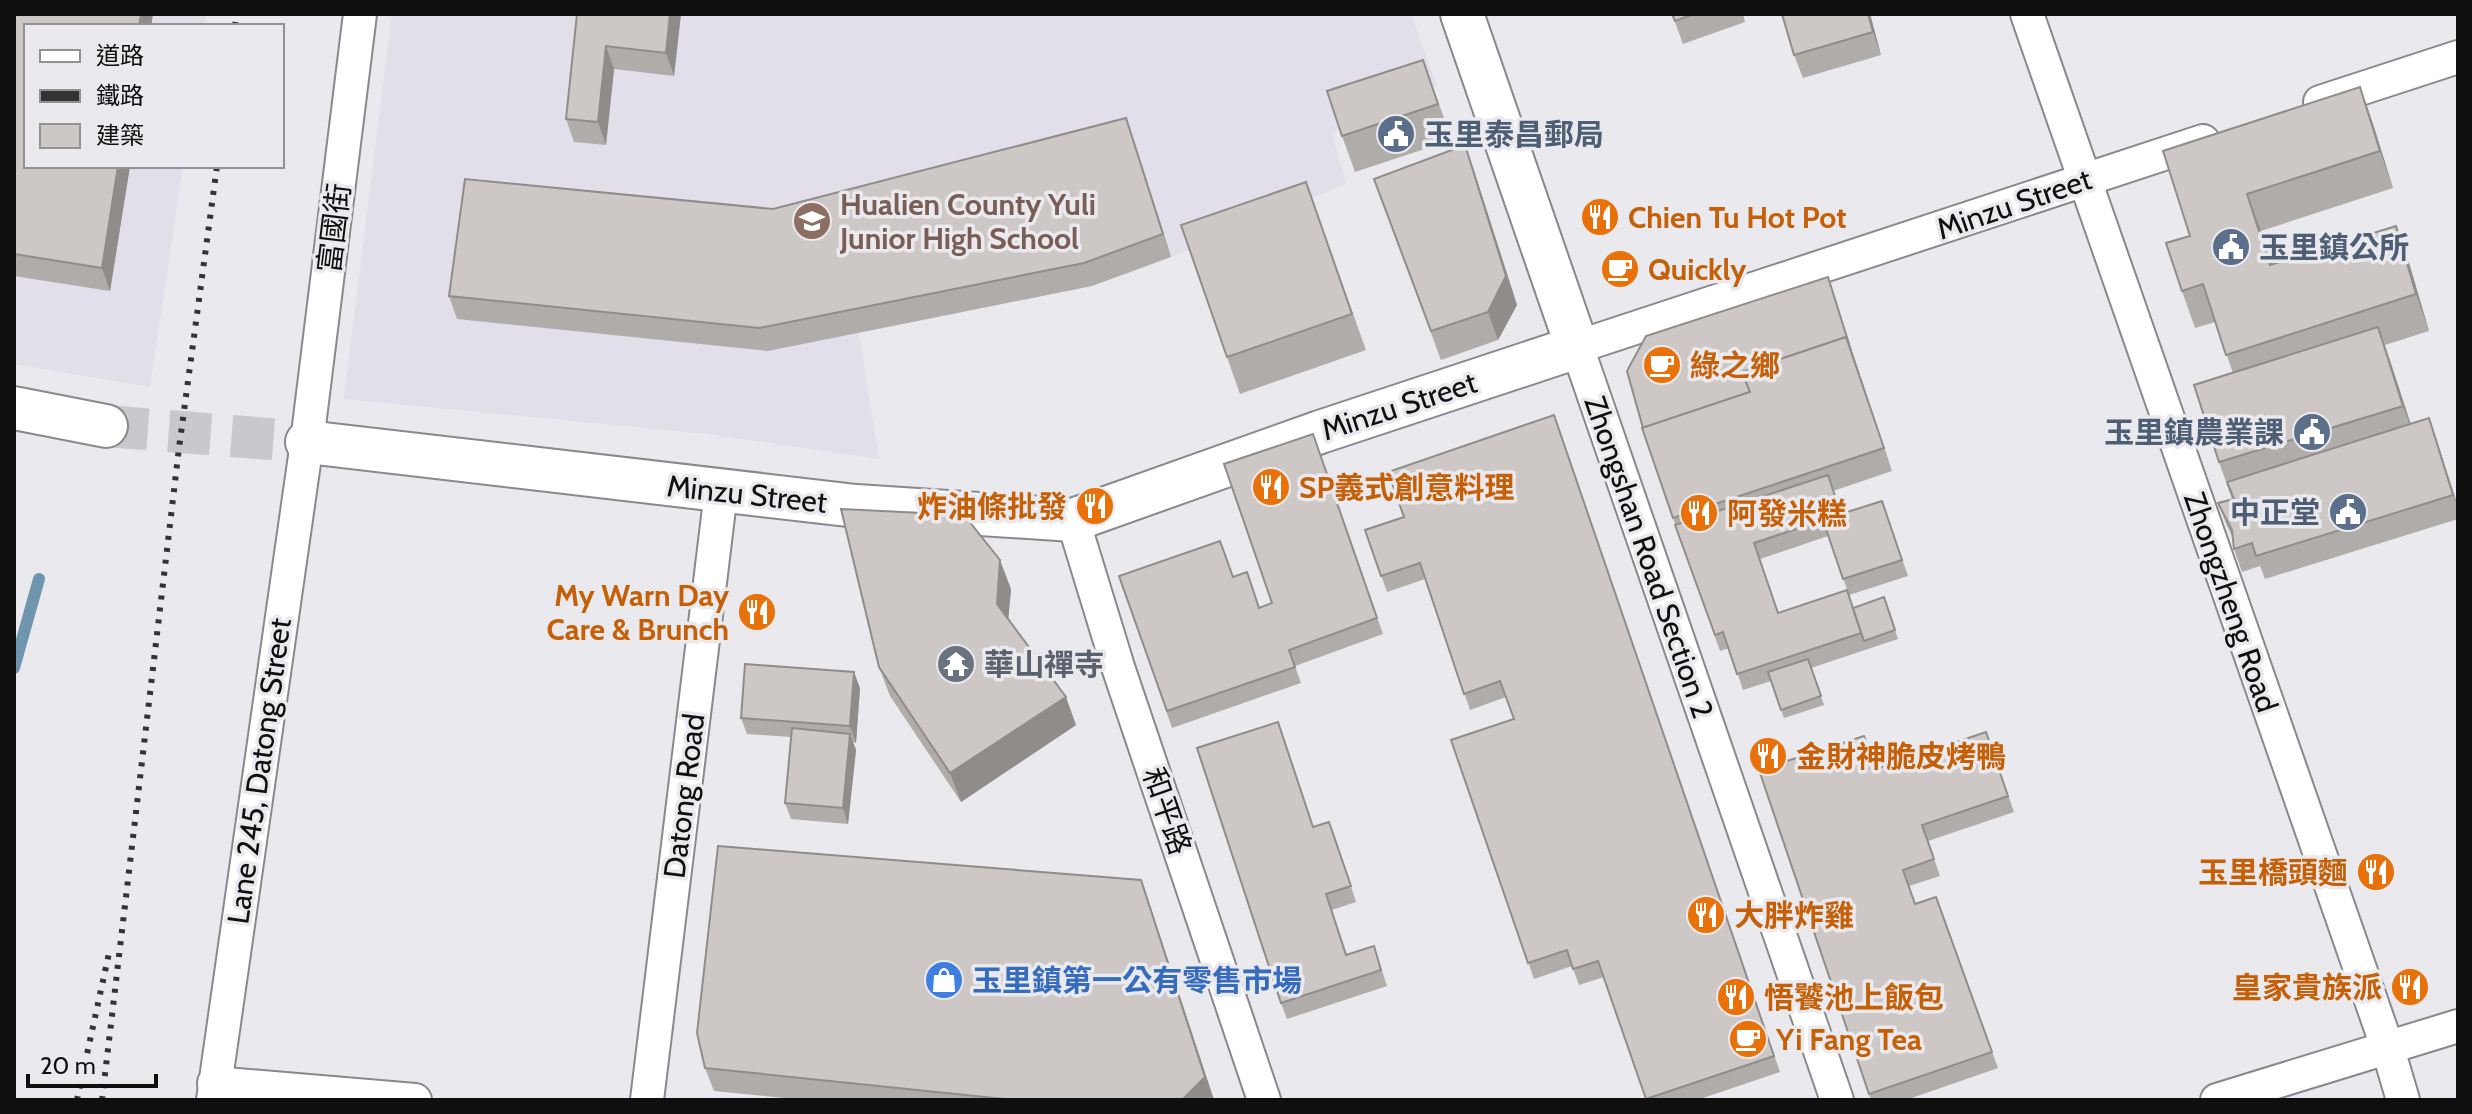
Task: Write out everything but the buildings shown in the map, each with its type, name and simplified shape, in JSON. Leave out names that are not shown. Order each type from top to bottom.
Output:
[{"type":"street","name":"富國街","points":[[307,442],[360,14]]},
{"type":"street","name":"Zhongshan Road Section 2","points":[[1462,14],[1837,1100]]},
{"type":"street","name":"Zhongzheng Road","points":[[2027,14],[2388,1049],[2403,1100]]},
{"type":"street","points":[[2293,111],[2458,57]]},
{"type":"street","name":"Minzu Street","points":[[307,442],[856,506],[1073,520],[1320,432],[2233,131]]},
{"type":"street","points":[[14,408],[106,426]]},
{"type":"street","name":"Lane 245, Datong Street","points":[[213,1092],[307,442]]},
{"type":"street","name":"Datong Road","points":[[647,1100],[721,492]]},
{"type":"street","name":"和平路","points":[[1073,520],[1118,667],[1264,1100]]},
{"type":"street","points":[[2217,1100],[2458,1026]]},
{"type":"street","points":[[213,1092],[415,1100]]},
{"type":"shaded area","points":[[14,14],[206,14],[204,24],[24,24],[24,168],[183,168],[150,387],[14,364]]},
{"type":"shaded area","name":"Hualien County Yuli Junior High School","points":[[392,14],[1411,14],[1437,86],[1332,133],[1346,184],[1171,257],[1092,286],[859,333],[879,459],[707,434],[344,399]]},
{"type":"waterway","points":[[14,668],[39,579]]},
{"type":"tunnel","points":[[106,426],[307,442]]},
{"type":"railway","points":[[235,24],[237,14]]},
{"type":"railway","points":[[102,1100],[179,448],[217,168]]},
{"type":"railway","points":[[77,1100],[109,953]]},
{"type":"place","name":"玉里泰昌郵局","points":[[1396,134]]},
{"type":"place","name":"Chien Tu Hot Pot","points":[[1600,217]]},
{"type":"place","name":"Hualien County Yuli Junior High School","points":[[812,221]]},
{"type":"place","name":"玉里鎮公所","points":[[2231,247]]},
{"type":"place","name":"Quickly","points":[[1620,269]]},
{"type":"place","name":"綠之鄉","points":[[1662,365]]},
{"type":"place","name":"玉里鎮農業課","points":[[2312,432]]},
{"type":"place","name":"SP義式創意料理","points":[[1271,487]]},
{"type":"place","name":"炸油條批發","points":[[1095,506]]},
{"type":"place","name":"中正堂","points":[[2348,512]]},
{"type":"place","name":"阿發米糕","points":[[1699,513]]},
{"type":"place","name":"My Warn Day Care & Brunch","points":[[757,612]]},
{"type":"place","name":"華山禪寺","points":[[956,664]]},
{"type":"place","name":"金財神脆皮烤鴨","points":[[1768,756]]},
{"type":"place","name":"玉里橋頭麵","points":[[2376,872]]},
{"type":"place","name":"大胖炸雞","points":[[1706,915]]},
{"type":"place","name":"玉里鎮第一公有零售市場","points":[[944,980]]},
{"type":"place","name":"皇家貴族派","points":[[2410,987]]},
{"type":"place","name":"悟饕池上飯包","points":[[1736,997]]},
{"type":"place","name":"Yi Fang Tea","points":[[1748,1039]]}]
